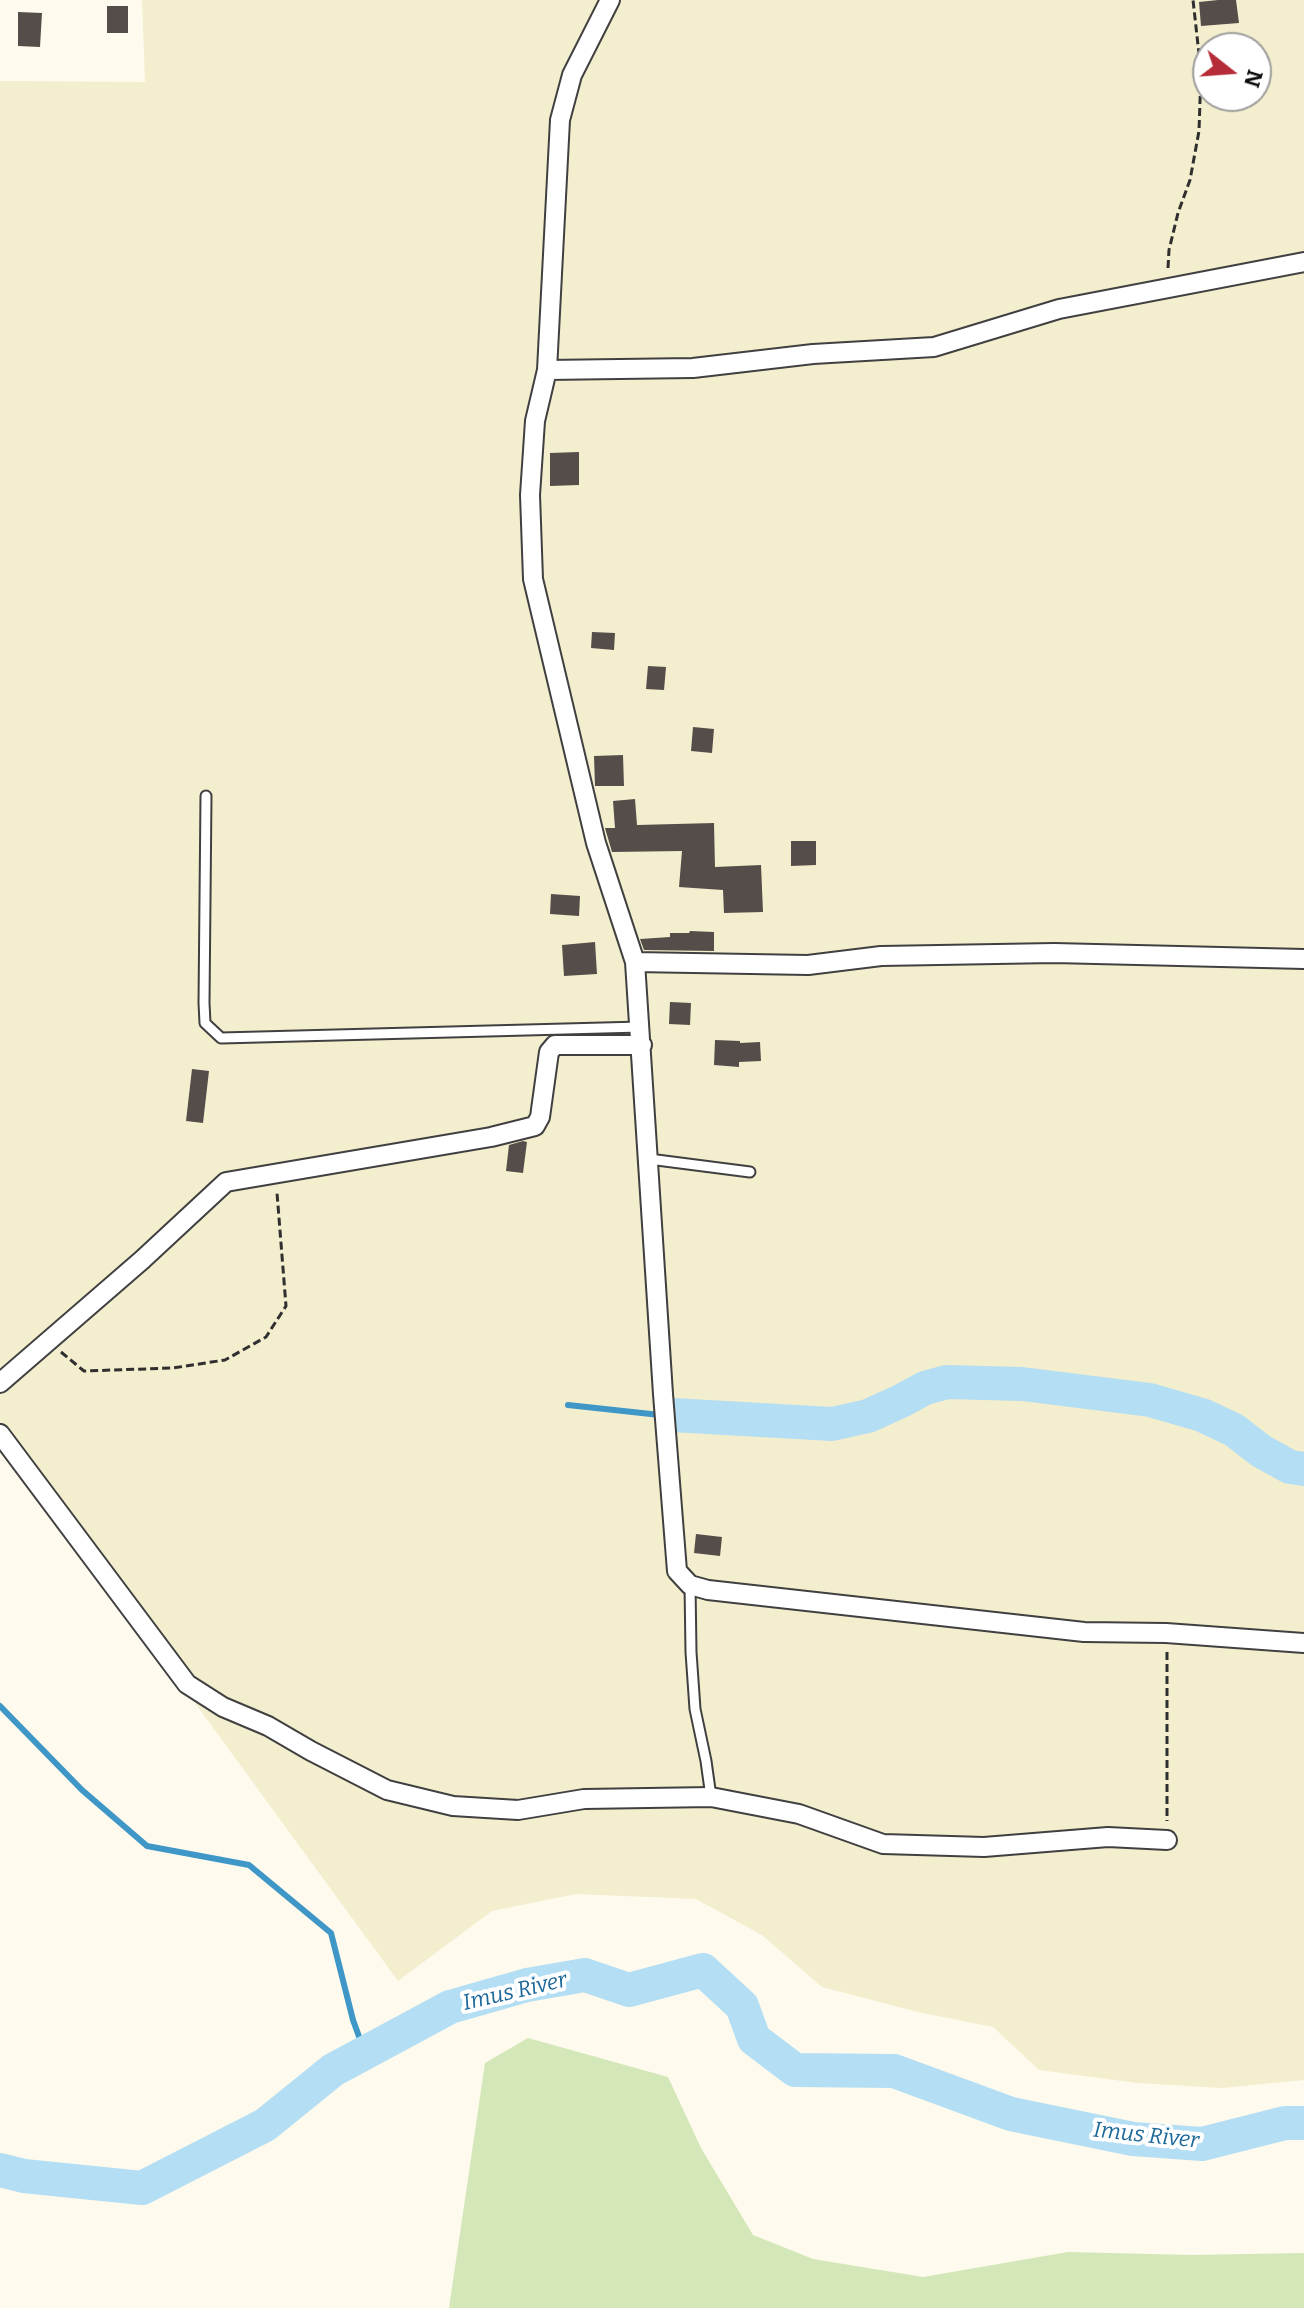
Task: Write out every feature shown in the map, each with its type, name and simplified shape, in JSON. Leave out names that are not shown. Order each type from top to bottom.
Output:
[{"type":"street","points":[[610,0],[572,75],[560,120],[547,370],[535,421],[530,495],[533,579],[596,843],[635,962],[677,1571],[690,1585],[708,1590],[1084,1632],[1166,1633],[1304,1643]]},
{"type":"street","points":[[547,370],[693,368],[813,354],[934,347],[1059,309],[1304,262]]},
{"type":"street","points":[[635,962],[808,965],[881,956],[1054,953],[1304,959]]},
{"type":"street","points":[[0,1383],[142,1260],[226,1182],[491,1137],[535,1126],[540,1117],[549,1052],[555,1045],[641,1036]]},
{"type":"street","points":[[0,1434],[187,1684],[223,1707],[268,1726],[387,1790],[453,1806],[518,1810],[584,1799],[711,1797],[799,1814],[883,1844],[984,1847],[1108,1837],[1167,1840]]},
{"type":"lane","points":[[206,796],[205,1023],[221,1038],[641,1036]]},
{"type":"lane","points":[[649,1159],[750,1172]]},
{"type":"lane","points":[[690,1585],[695,1709],[711,1797]]},
{"type":"path","points":[[1170,286],[1167,280],[1169,250],[1190,180],[1199,131],[1201,72],[1193,0]]},
{"type":"path","points":[[48,1342],[84,1371],[173,1368],[225,1360],[266,1337],[286,1306],[276,1173]]},
{"type":"path","points":[[1166,1633],[1167,1840]]},
{"type":"shaded area","points":[[142,0],[1304,0],[1304,2080],[1222,2088],[1137,2083],[1039,2070],[993,2027],[918,2012],[822,1987],[762,1935],[696,1899],[576,1894],[492,1911],[398,1981],[0,1436],[0,81],[145,82]]},
{"type":"green space","points":[[528,2038],[668,2077],[701,2148],[753,2235],[813,2259],[923,2277],[1068,2252],[1192,2255],[1304,2253],[1304,2308],[449,2308],[485,2063]]},
{"type":"building","points":[[1236,0],[1239,23],[1201,26],[1199,2]]},
{"type":"building","points":[[107,6],[128,6],[128,33],[107,33]]},
{"type":"building","points":[[18,12],[42,13],[40,47],[18,46]]},
{"type":"building","points":[[579,452],[579,485],[550,486],[550,453]]},
{"type":"building","points":[[592,632],[615,633],[614,650],[591,648]]},
{"type":"building","points":[[648,666],[666,667],[664,690],[646,689]]},
{"type":"building","points":[[693,727],[714,729],[712,753],[691,751]]},
{"type":"building","points":[[623,755],[624,786],[595,786],[594,756]]},
{"type":"building","points":[[635,799],[637,825],[714,823],[715,867],[761,865],[763,912],[724,913],[723,890],[679,887],[682,851],[612,852],[605,828],[615,828],[613,801]]},
{"type":"building","points":[[791,841],[816,841],[816,865],[791,866]]},
{"type":"building","points":[[551,894],[580,896],[579,916],[550,914]]},
{"type":"building","points":[[714,932],[714,951],[644,950],[640,939],[670,937],[670,933]]},
{"type":"building","points":[[595,942],[597,974],[564,976],[562,945]]},
{"type":"building","points":[[670,1002],[691,1003],[690,1025],[669,1024]]},
{"type":"building","points":[[715,1040],[760,1042],[761,1061],[739,1062],[739,1067],[714,1065]]},
{"type":"building","points":[[192,1069],[209,1071],[203,1123],[186,1121]]},
{"type":"building","points":[[527,1142],[523,1173],[506,1171],[509,1145]]},
{"type":"building","points":[[696,1534],[722,1537],[720,1556],[694,1553]]},
{"type":"waterway","points":[[672,1415],[832,1424],[868,1416],[925,1388],[947,1382],[1022,1384],[1150,1400],[1202,1415],[1234,1430],[1261,1451],[1290,1467],[1304,1469]]},
{"type":"waterway","points":[[568,1405],[660,1415]]},
{"type":"waterway","points":[[0,1706],[82,1790],[147,1846],[249,1865],[331,1933],[353,2020],[365,2053]]},
{"type":"waterway","name":"Imus River","points":[[0,2170],[24,2176],[142,2188],[265,2125],[333,2070],[450,2007],[527,1985],[585,1975],[629,1990],[703,1970],[742,2006],[754,2039],[795,2070],[894,2071],[1011,2114],[1133,2139],[1202,2144],[1285,2123],[1304,2123]]}]
